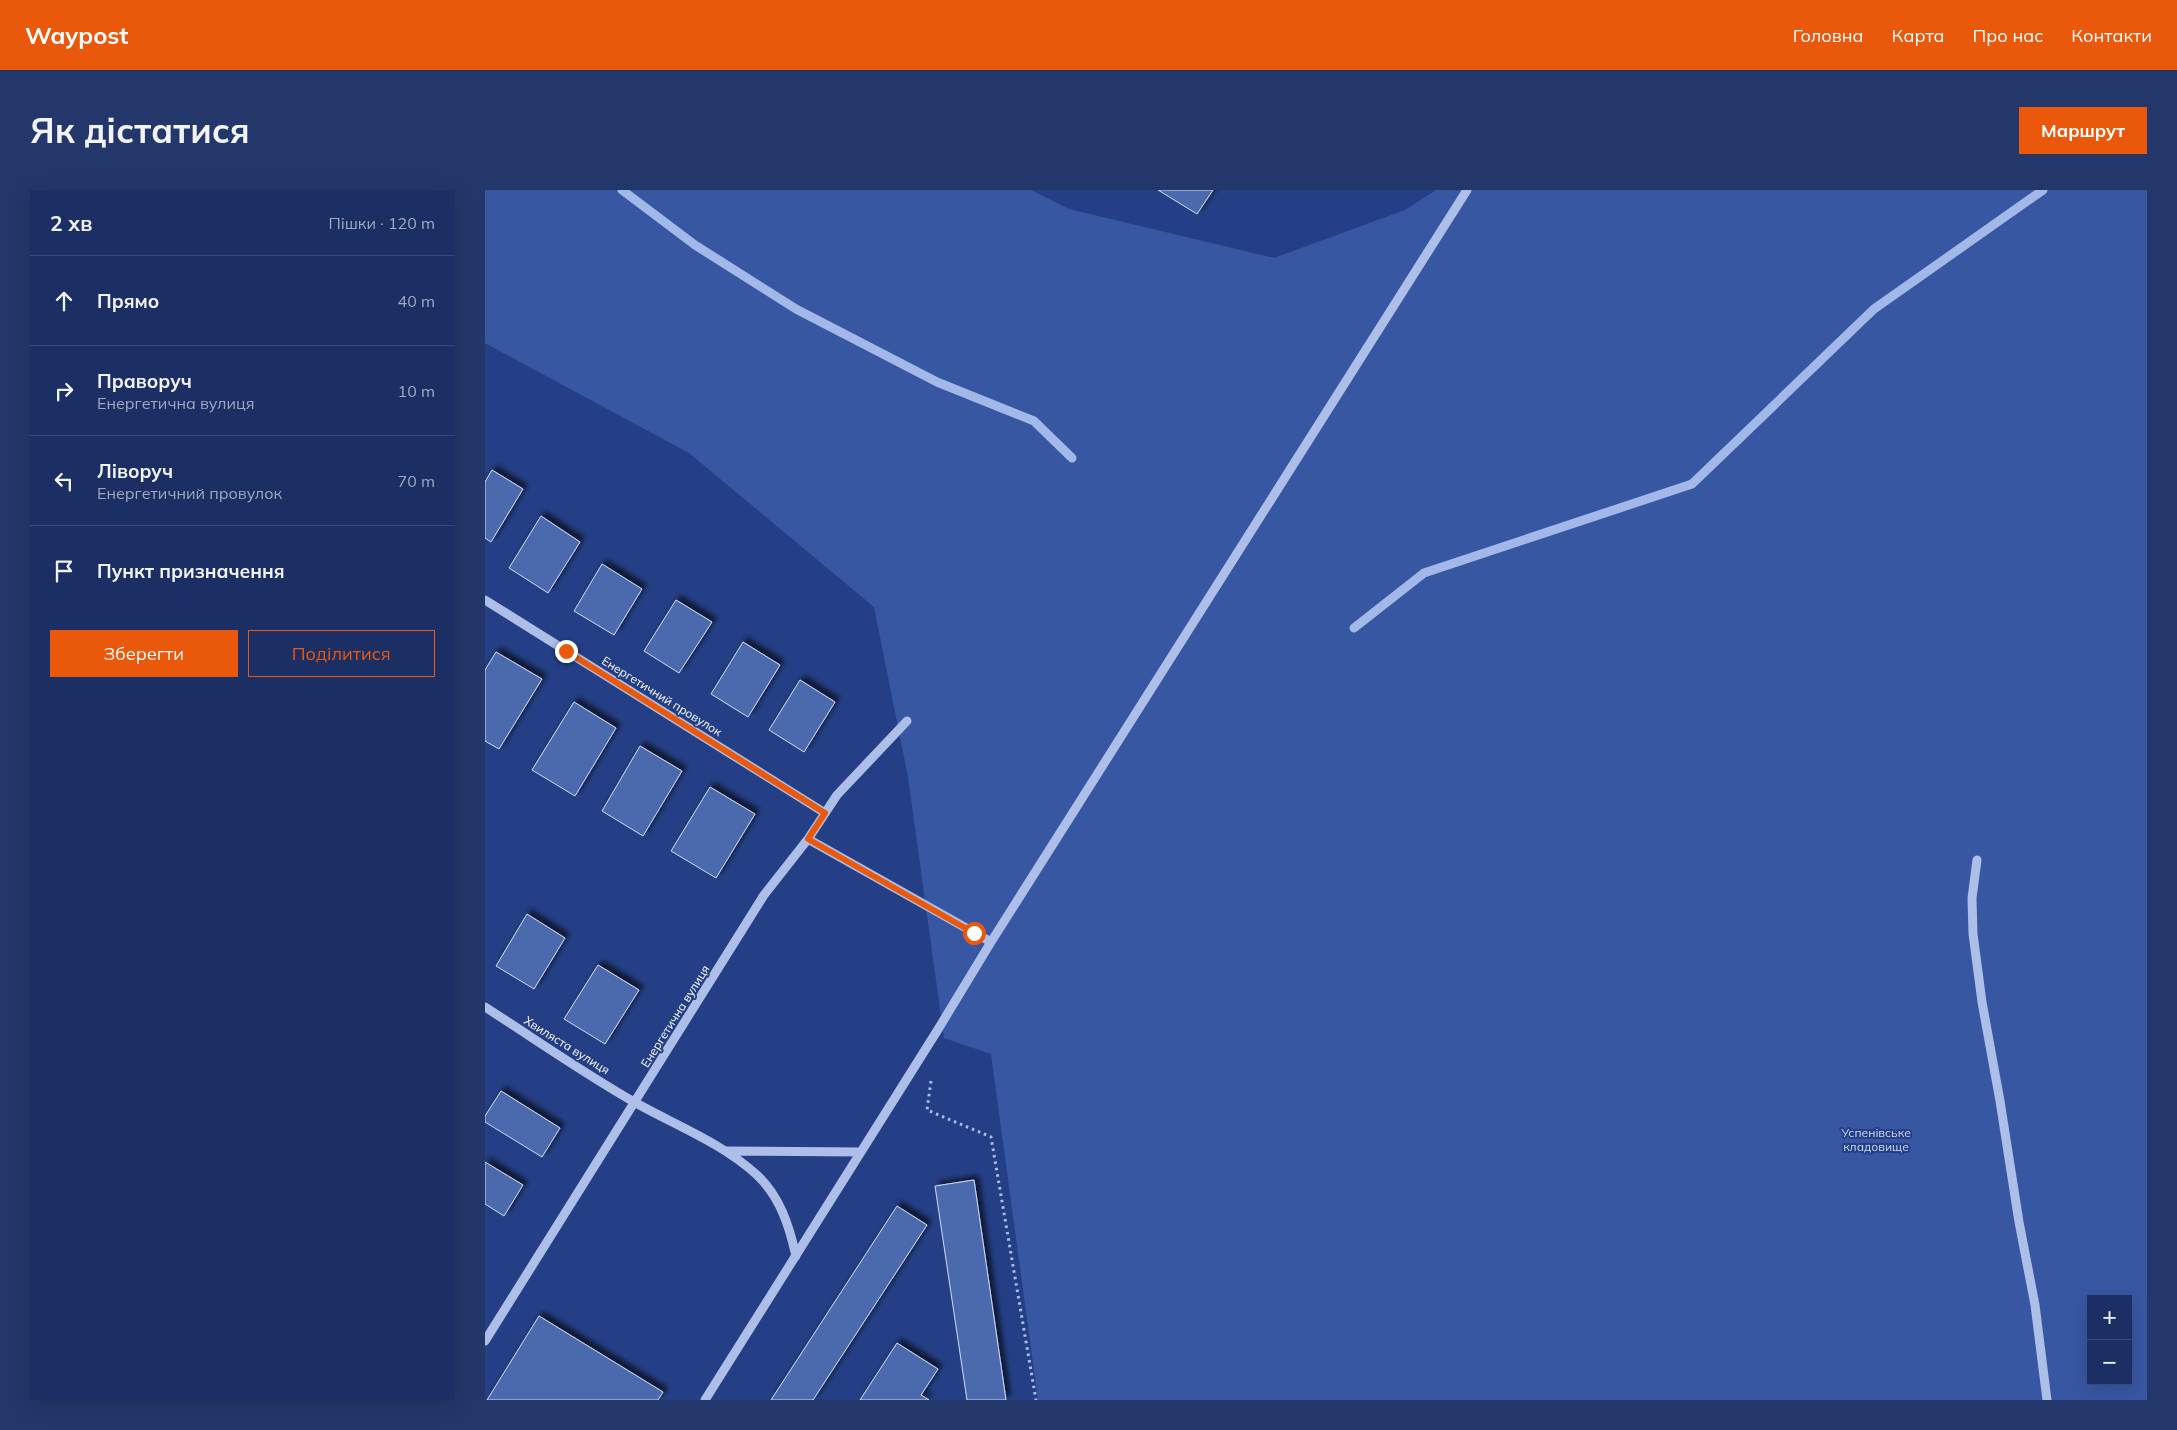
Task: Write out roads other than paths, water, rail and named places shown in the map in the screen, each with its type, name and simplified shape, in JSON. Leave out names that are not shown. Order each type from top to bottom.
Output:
[{"type":"street","points":[[705,1400],[991,942],[1467,190]]},
{"type":"street","name":"Енергетичний провулок","points":[[485,600],[825,813]]},
{"type":"street","name":"Енергетична вулиця","points":[[485,1342],[636,1103],[764,895],[808,839],[837,795],[907,721]]},
{"type":"street","points":[[808,839],[991,942]]},
{"type":"street","points":[[1977,860],[1973,898],[1973,934],[2019,1222],[2035,1305],[2047,1400]]},
{"type":"street","name":"Хвиляста вулиця","points":[[485,1007],[636,1103],[727,1151],[758,1176],[777,1199],[789,1224],[796,1256]]},
{"type":"street","points":[[727,1151],[861,1152]]},
{"type":"waterway","points":[[622,190],[695,245],[796,309],[937,382],[1034,421],[1072,458]]},
{"type":"waterway","points":[[1354,628],[1424,573],[1692,484],[1874,309],[2043,190]]},
{"type":"park label","name":"Успенівське кладовище","points":[[1876,1139]]}]
